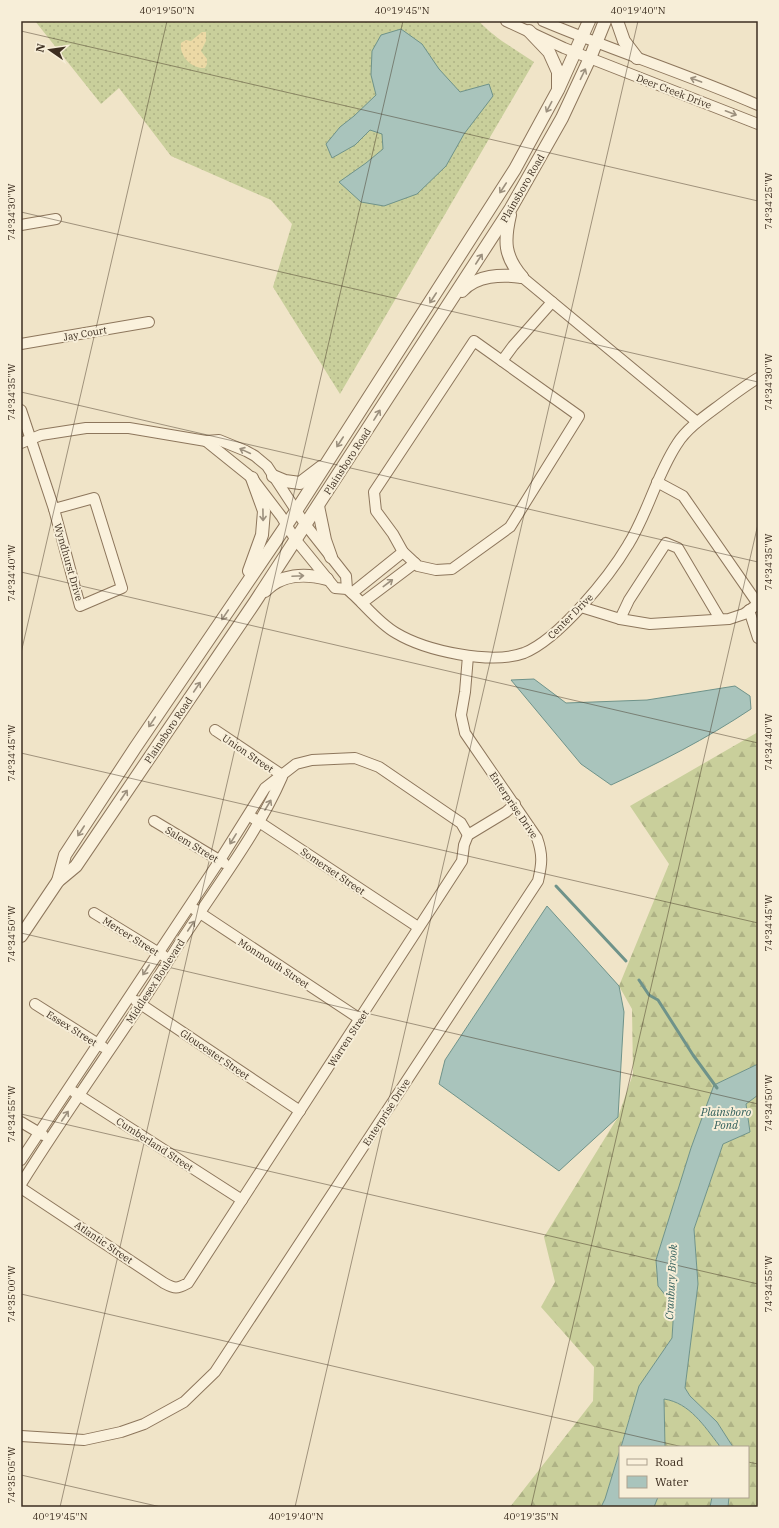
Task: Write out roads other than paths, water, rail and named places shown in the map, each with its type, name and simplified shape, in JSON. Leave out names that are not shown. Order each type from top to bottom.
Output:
[{"type":"street","name":"Deer Creek Drive","points":[[506,21],[590,58],[758,124]]},
{"type":"street","name":"Deer Creek Drive","points":[[543,21],[596,43],[726,91],[758,105]]},
{"type":"street","name":"Plainsboro Road","points":[[58,881],[65,855],[234,600],[296,511],[515,169],[558,90],[589,21]]},
{"type":"street","name":"Plainsboro Road","points":[[21,936],[58,881],[76,866],[255,602],[448,307],[511,208],[562,118],[590,58],[605,21]]},
{"type":"street","points":[[617,21],[624,42],[636,58]]},
{"type":"street","points":[[529,31],[549,52],[558,72],[558,90]]},
{"type":"street","points":[[511,208],[505,239],[507,250],[515,269],[522,277],[697,422]]},
{"type":"street","points":[[21,225],[56,219]]},
{"type":"street","points":[[448,307],[466,287],[473,283],[497,276],[522,277]]},
{"type":"street","points":[[502,361],[513,346],[552,302]]},
{"type":"street","name":"Jay Court","points":[[21,344],[149,322]]},
{"type":"street","points":[[474,341],[502,361],[579,416],[510,527],[452,569],[436,570],[418,566],[403,552],[393,534],[376,511],[374,492],[474,341]]},
{"type":"street","name":"Center Drive","points":[[295,539],[335,588],[349,591],[384,626],[397,634],[429,647],[468,656],[505,657],[525,652],[545,640],[581,607],[605,579],[629,544],[657,482],[677,443],[697,422],[758,378]]},
{"type":"street","name":"Wyndhurst Drive","points":[[21,410],[25,441],[54,509],[80,606],[122,588],[94,498],[54,509]]},
{"type":"street","points":[[25,441],[41,435],[86,428],[128,428],[206,441],[219,440],[246,451],[267,466],[305,524]]},
{"type":"street","points":[[206,441],[252,478],[295,539]]},
{"type":"street","points":[[273,476],[285,481],[300,482],[328,461]]},
{"type":"street","points":[[234,600],[251,566],[262,535],[264,511],[252,478]]},
{"type":"street","points":[[657,482],[683,496],[755,606],[758,638]]},
{"type":"street","points":[[318,506],[325,540],[331,557]]},
{"type":"street","name":"Center Drive","points":[[305,524],[346,576],[349,591]]},
{"type":"street","points":[[620,619],[628,600],[666,543],[678,548],[720,619]]},
{"type":"street","points":[[349,591],[403,552]]},
{"type":"street","points":[[362,603],[415,563]]},
{"type":"street","points":[[255,602],[272,584],[290,576],[313,575],[327,578]]},
{"type":"street","points":[[581,607],[620,619],[650,624],[729,619],[744,614],[755,606]]},
{"type":"street","name":"Enterprise Drive","points":[[21,1436],[84,1440],[121,1432],[144,1424],[184,1402],[215,1372],[538,881],[542,852],[537,838],[465,732],[461,715],[465,692],[468,656]]},
{"type":"street","name":"Union Street","points":[[215,730],[282,776]]},
{"type":"street","name":"Middlesex Boulevard","points":[[21,1160],[220,860],[265,788],[296,764],[312,760],[355,758],[379,767],[461,823],[468,835]]},
{"type":"street","name":"Middlesex Boulevard","points":[[21,1184],[49,1139],[230,867],[273,797],[282,776]]},
{"type":"street","points":[[468,835],[506,812],[515,804]]},
{"type":"street","name":"Somerset Street","points":[[248,815],[418,927]]},
{"type":"street","name":"Salem Street","points":[[154,821],[230,867]]},
{"type":"street","name":"Warren Street","points":[[188,1283],[360,1019],[418,927],[462,862],[464,845],[468,835]]},
{"type":"street","name":"Monmouth Street","points":[[189,906],[360,1019]]},
{"type":"street","name":"Mercer Street","points":[[94,912],[168,959]]},
{"type":"street","name":"Gloucester Street","points":[[129,997],[300,1111]]},
{"type":"street","name":"Essex Street","points":[[36,1004],[109,1051]]},
{"type":"street","name":"Cumberland Street","points":[[68,1089],[242,1200]]},
{"type":"street","points":[[21,1122],[49,1139]]},
{"type":"street","name":"Atlantic Street","points":[[21,1188],[164,1284],[179,1288],[188,1283]]},
{"type":"water","points":[[401,29],[422,44],[439,69],[460,92],[489,84],[493,96],[464,134],[446,166],[417,194],[384,206],[361,202],[339,182],[383,149],[382,134],[370,130],[355,145],[332,158],[326,144],[340,127],[376,95],[371,75],[372,51],[381,35]]},
{"type":"water","points":[[534,679],[566,703],[647,700],[735,686],[750,696],[751,709],[682,750],[611,785],[581,764],[511,680]]},
{"type":"water","points":[[547,906],[619,986],[624,1012],[618,1117],[559,1171],[439,1084],[445,1060]]},
{"type":"water","name":"Plainsboro Pond","points":[[758,1064],[758,1095],[746,1104],[750,1132],[723,1144],[694,1229],[698,1284],[685,1388],[690,1396],[717,1422],[732,1446],[719,1446],[702,1423],[689,1410],[673,1401],[664,1399],[665,1446],[621,1446],[639,1386],[672,1338],[674,1306],[658,1286],[656,1260],[691,1148],[714,1085]]},
{"type":"water","points":[[619,1453],[619,1498],[658,1498],[654,1507],[601,1507],[605,1499]]},
{"type":"water","points":[[712,1498],[729,1498],[728,1507],[710,1507]]},
{"type":"waterway","points":[[556,886],[626,961]]},
{"type":"waterway","points":[[639,980],[649,995],[658,1000],[693,1055],[717,1088]]},
{"type":"water label","name":"Cranbury Brook","points":[[671,1282]]}]
